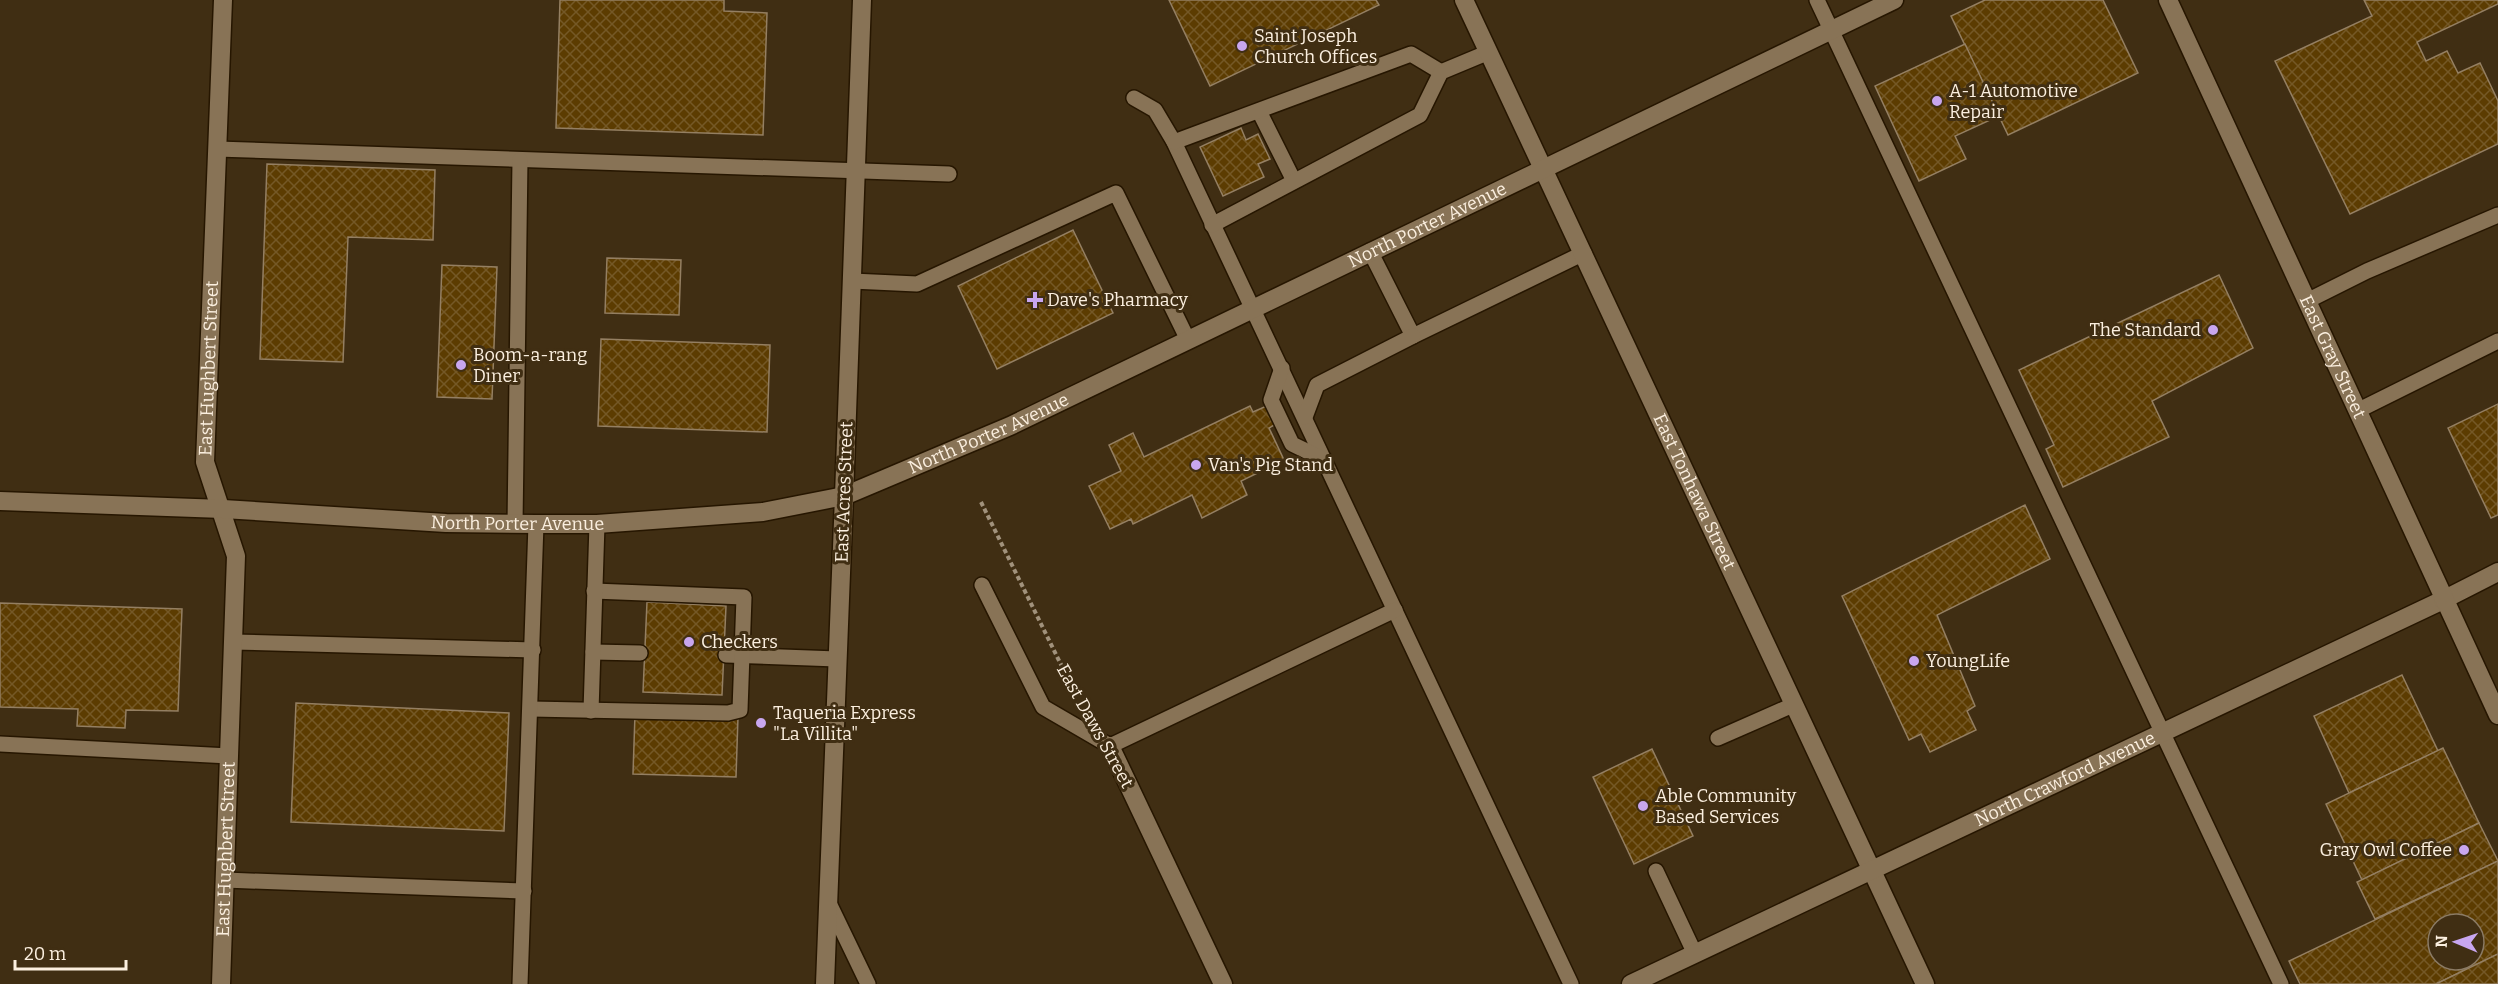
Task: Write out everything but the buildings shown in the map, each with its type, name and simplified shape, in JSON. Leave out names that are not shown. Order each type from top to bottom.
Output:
[{"type":"street","name":"East Hughbert Street","points":[[221,984],[236,556],[223,509],[205,462],[223,0]]},
{"type":"street","name":"East Acres Street","points":[[825,984],[862,0]]},
{"type":"street","name":"East Tonhawa Street","points":[[1464,0],[1925,984]]},
{"type":"street","name":"North Porter Avenue","points":[[0,501],[223,509],[446,523],[597,524],[763,512],[844,496],[958,449],[1894,0]]},
{"type":"street","name":"East Gray Street","points":[[2168,0],[2498,715]]},
{"type":"street","name":"North Crawford Avenue","points":[[1631,984],[1658,978],[1695,954],[2444,600],[2498,572]]},
{"type":"street","name":"East Daws Street","points":[[1110,746],[1223,984]]},
{"type":"lane","points":[[1817,0],[2281,984]]},
{"type":"lane","points":[[1212,225],[1420,115],[1441,72],[1489,52]]},
{"type":"lane","points":[[1174,142],[1411,54],[1441,72]]},
{"type":"lane","points":[[1134,98],[1155,110],[1174,142],[1571,984]]},
{"type":"lane","points":[[1259,111],[1294,181]]},
{"type":"lane","points":[[218,149],[949,174]]},
{"type":"lane","points":[[515,524],[520,160]]},
{"type":"lane","points":[[852,281],[917,284],[1116,193],[1188,340]]},
{"type":"lane","points":[[2307,301],[2367,271],[2498,215]]},
{"type":"lane","points":[[1370,251],[1413,336]]},
{"type":"lane","points":[[1305,417],[1317,385],[1584,253]]},
{"type":"lane","points":[[2357,411],[2498,341]]},
{"type":"lane","points":[[1282,368],[1271,400],[1292,444],[1325,460]]},
{"type":"lane","points":[[520,984],[536,524]]},
{"type":"lane","points":[[591,711],[597,524]]},
{"type":"lane","points":[[982,585],[1043,707],[1110,746],[1395,610]]},
{"type":"lane","points":[[531,709],[728,713],[740,710],[744,597],[594,591]]},
{"type":"lane","points":[[233,642],[533,650]]},
{"type":"lane","points":[[593,652],[640,654]]},
{"type":"lane","points":[[726,655],[837,659]]},
{"type":"lane","points":[[1718,738],[1793,705]]},
{"type":"lane","points":[[0,744],[229,756]]},
{"type":"lane","points":[[1656,871],[1695,954]]},
{"type":"lane","points":[[225,880],[524,891]]},
{"type":"lane","points":[[828,901],[868,984]]},
{"type":"path","name":"East Daws Street","points":[[981,502],[1080,700]]},
{"type":"place","name":"Saint Joseph Church Offices","points":[[1242,46]]},
{"type":"place","name":"A-1 Automotive Repair","points":[[1937,101]]},
{"type":"place","name":"Dave's Pharmacy","points":[[1035,300]]},
{"type":"place","name":"The Standard","points":[[2213,330]]},
{"type":"place","name":"Boom-a-rang Diner","points":[[461,365]]},
{"type":"place","name":"Van's Pig Stand","points":[[1196,465]]},
{"type":"place","name":"Checkers","points":[[689,642]]},
{"type":"place","name":"YoungLife","points":[[1914,661]]},
{"type":"place","name":"Taqueria Express \"La Villita\"","points":[[761,723]]},
{"type":"place","name":"Able Community Based Services","points":[[1643,806]]},
{"type":"place","name":"Gray Owl Coffee","points":[[2464,850]]}]
